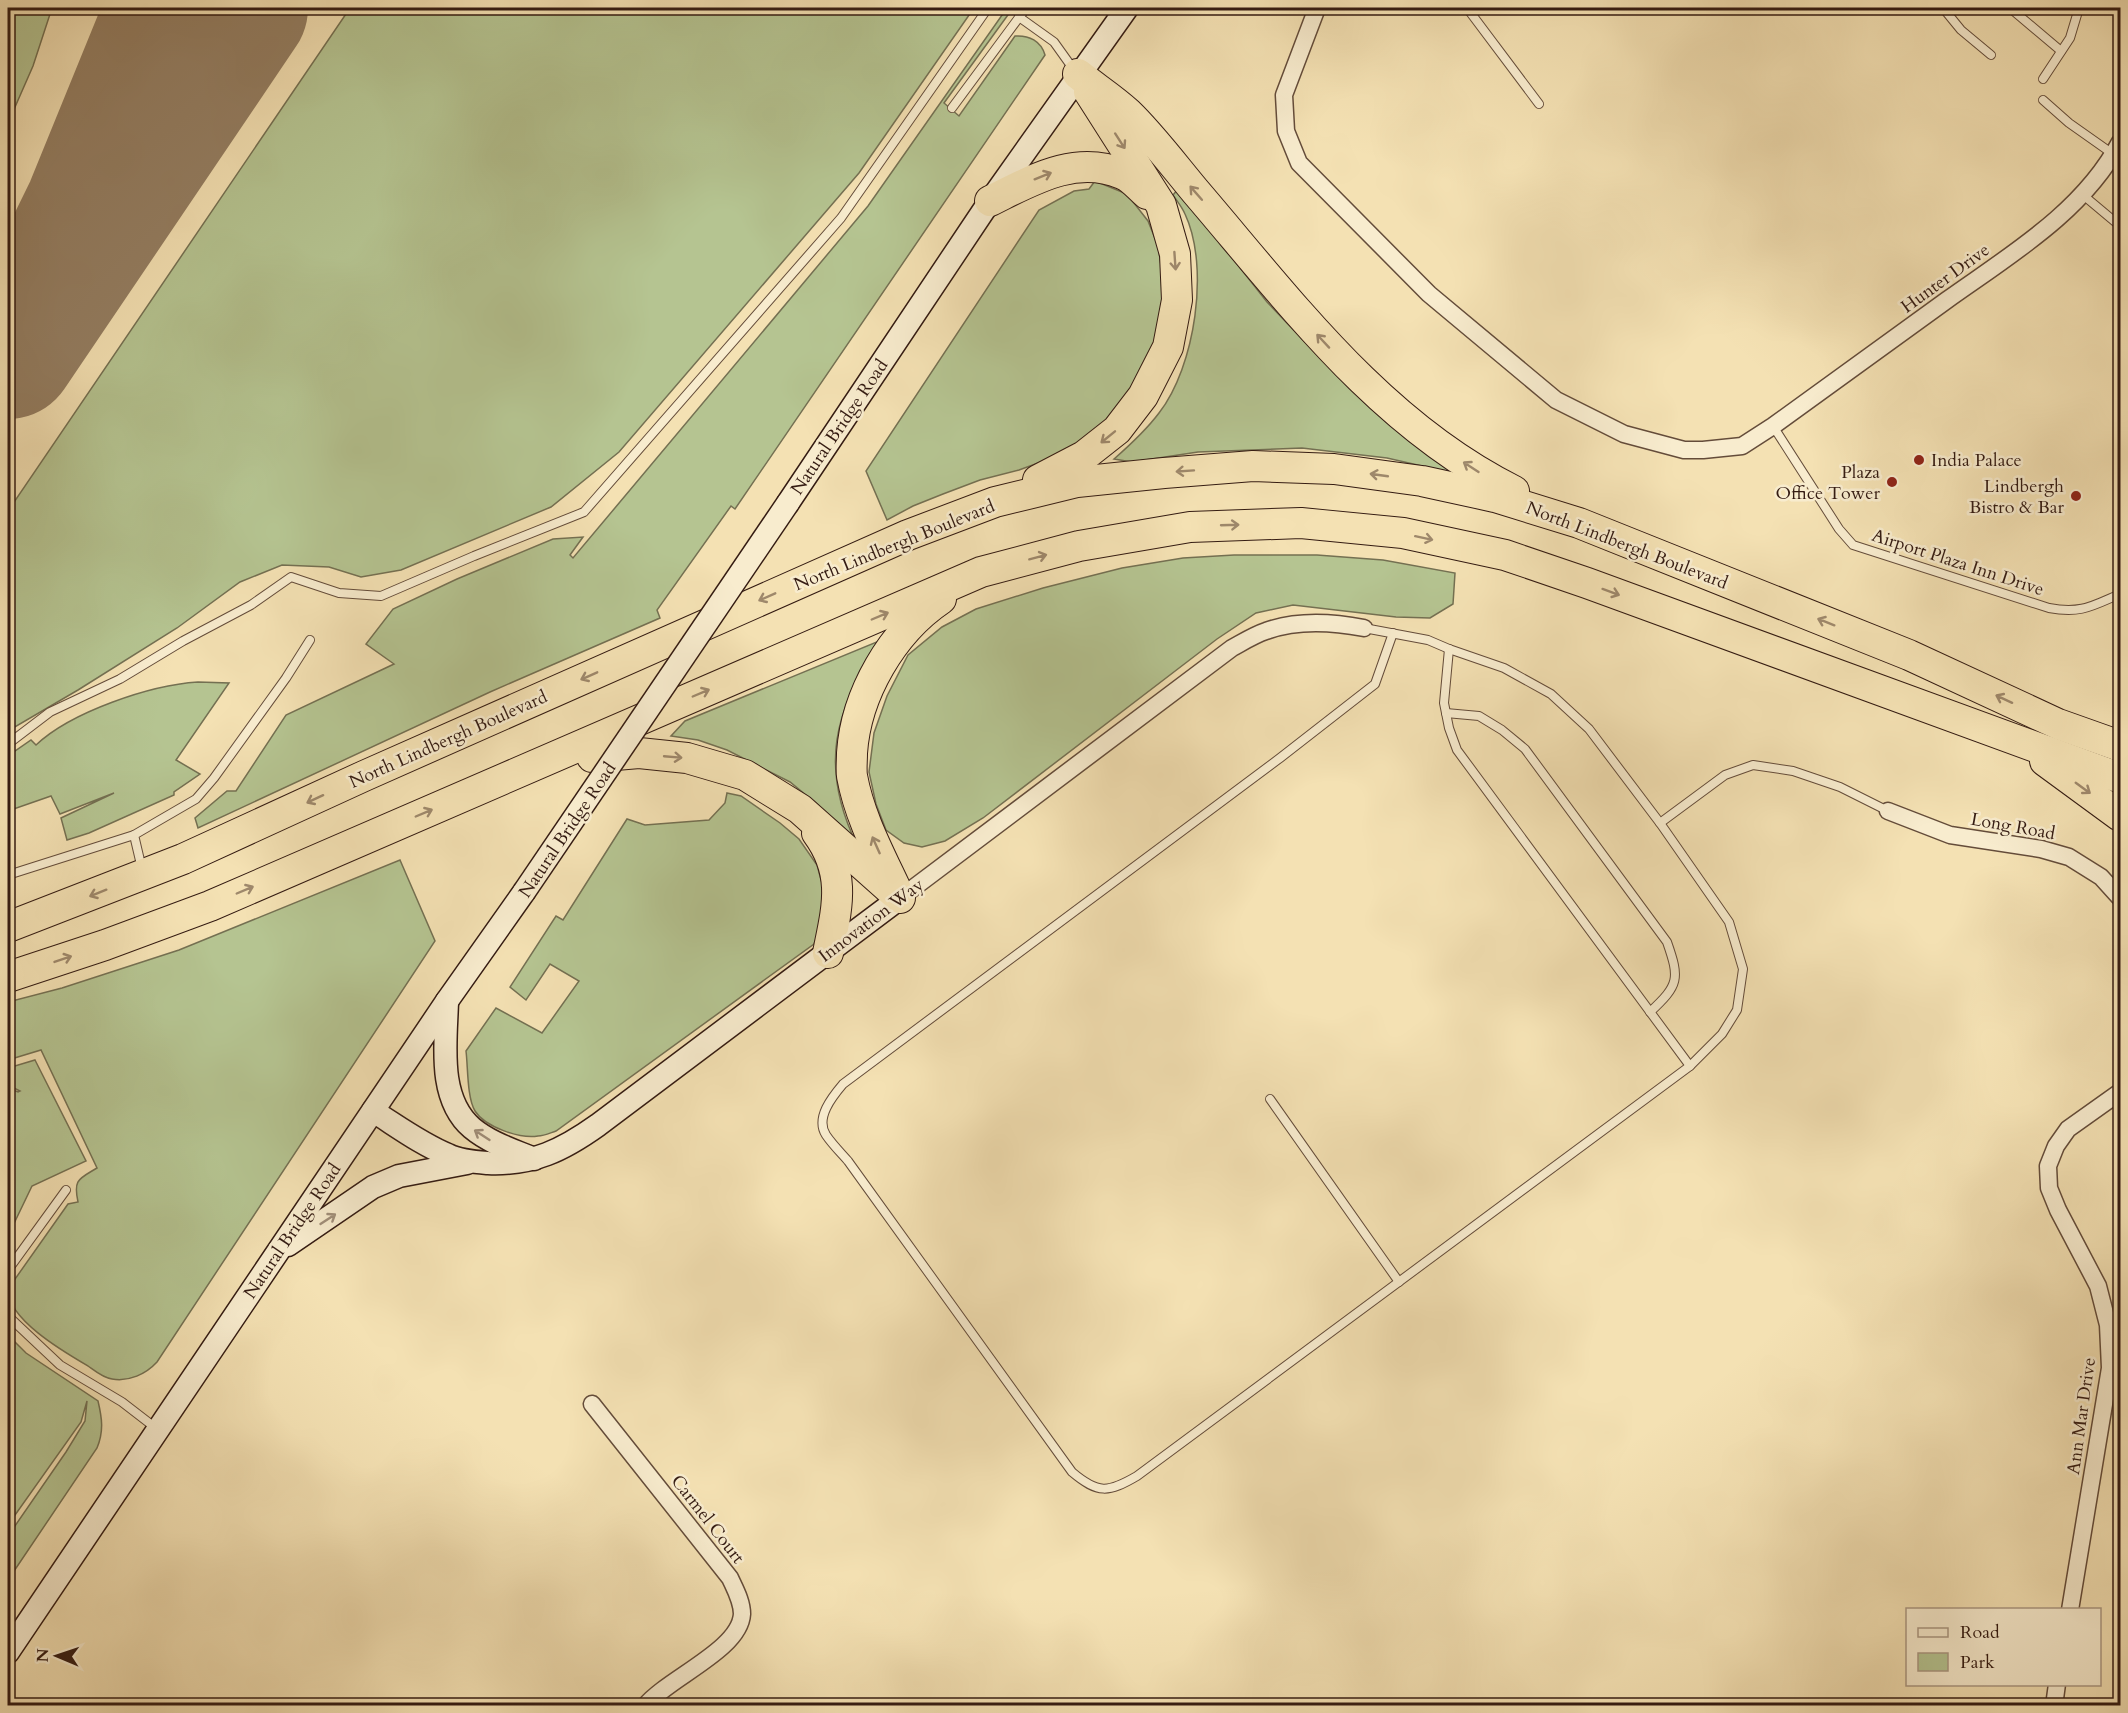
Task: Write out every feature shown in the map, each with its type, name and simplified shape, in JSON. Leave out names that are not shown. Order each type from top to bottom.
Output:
[{"type":"highway","points":[[995,502],[1084,456],[1117,430],[1143,396],[1168,348],[1176,300],[1175,254],[1161,205],[1078,74]]},
{"type":"highway","points":[[1078,74],[1128,113],[1319,337],[1368,387],[1433,442],[1491,479],[1579,523]]},
{"type":"highway","points":[[990,201],[1046,174],[1071,167],[1101,168],[1123,174],[1161,205]]},
{"type":"highway","name":"North Lindbergh Boulevard","points":[[8,927],[183,859],[375,771],[908,535],[995,502],[1077,482],[1253,466],[1334,469],[1422,481],[1495,497],[1579,523],[1909,655],[2058,724],[2121,747]]},
{"type":"highway","points":[[8,978],[210,906],[981,572],[1079,546],[1190,527],[1302,523],[1403,533],[1505,555],[2121,778]]},
{"type":"highway","points":[[900,898],[859,808],[851,773],[853,738],[864,698],[885,657],[907,628],[932,605],[981,572]]},
{"type":"highway","points":[[2058,724],[2121,730]]},
{"type":"highway","points":[[2019,741],[2121,816]]},
{"type":"highway","points":[[532,766],[579,758],[639,753],[687,758],[745,775],[800,809],[900,898]]},
{"type":"highway","points":[[800,809],[825,843],[835,871],[839,893],[828,953]]},
{"type":"main road","name":"Natural Bridge Road","points":[[8,1652],[447,1001],[524,892],[788,503],[990,201],[1127,8]]},
{"type":"main road","name":"Innovation Way","points":[[373,1111],[449,1156],[473,1162],[506,1164],[535,1160],[570,1145],[580,1138],[900,898]]},
{"type":"main road","points":[[447,1001],[446,1064],[452,1101],[471,1127],[493,1142],[535,1160]]},
{"type":"main road","points":[[279,1251],[373,1187],[399,1176],[473,1162]]},
{"type":"street","name":"Hunter Drive","points":[[1317,8],[1284,95],[1286,131],[1299,163],[1429,294],[1556,400],[1624,434],[1684,450],[1742,446],[1773,426],[2036,236],[2083,195],[2118,152]]},
{"type":"street","name":"Innovation Way","points":[[900,898],[1232,648],[1267,631],[1303,623],[1364,628]]},
{"type":"street","name":"Long Road","points":[[1888,811],[1950,835],[2041,849],[2070,857],[2101,877],[2121,898]]},
{"type":"street","name":"Ann Mar Drive","points":[[2070,1608],[2110,1368],[2108,1325],[2098,1286],[2049,1188],[2048,1166],[2056,1146],[2068,1130],[2121,1092]]},
{"type":"street","name":"Carmel Court","points":[[592,1404],[730,1578],[740,1598],[742,1614],[737,1631],[722,1647],[686,1672],[645,1706]]},
{"type":"street","points":[[2054,1706],[2057,1686]]},
{"type":"lane","points":[[8,744],[50,712],[120,679],[183,641],[251,605],[291,577],[339,593],[381,596],[584,512],[841,218],[988,8]]},
{"type":"lane","points":[[952,108],[1026,8]]},
{"type":"lane","points":[[1467,8],[1539,104]]},
{"type":"lane","points":[[1943,8],[1960,30],[1991,55]]},
{"type":"lane","points":[[2010,8],[2061,51]]},
{"type":"lane","points":[[2043,79],[2070,38],[2079,8]]},
{"type":"lane","points":[[1019,17],[1054,42],[1078,74]]},
{"type":"lane","points":[[2043,100],[2069,123],[2118,152]]},
{"type":"lane","points":[[2083,195],[2121,226]]},
{"type":"lane","name":"Airport Plaza Inn Drive","points":[[1773,426],[1839,529],[1853,545],[2049,608],[2069,612],[2091,607],[2121,594]]},
{"type":"lane","points":[[1364,628],[1393,633],[1428,640],[1503,668],[1551,694],[1589,729],[1660,823],[1729,922],[1743,969],[1737,1010],[1722,1034],[1690,1066],[1137,1476],[1118,1488],[1088,1485],[1072,1472],[855,1170],[824,1133],[824,1113],[829,1100],[843,1084],[1280,758],[1375,684],[1393,633]]},
{"type":"lane","points":[[8,875],[134,835],[196,799],[286,678],[310,640]]},
{"type":"lane","points":[[1449,649],[1444,703],[1457,750],[1690,1066]]},
{"type":"lane","points":[[1446,713],[1479,716],[1502,730],[1525,749],[1667,942],[1676,969],[1671,993],[1650,1012]]},
{"type":"lane","points":[[1660,823],[1725,775],[1754,765],[1793,771],[1839,787],[1888,811]]},
{"type":"lane","points":[[134,835],[144,875]]},
{"type":"lane","points":[[1270,1099],[1399,1282]]},
{"type":"lane","points":[[8,1270],[66,1190]]},
{"type":"lane","points":[[8,1316],[60,1365],[122,1402],[158,1430]]},
{"type":"green space","points":[[8,8],[52,8],[33,66],[8,123]]},
{"type":"green space","points":[[350,8],[974,8],[859,173],[619,452],[551,507],[401,570],[361,577],[329,567],[282,565],[240,582],[177,628],[8,731],[8,511]]},
{"type":"green space","points":[[1007,8],[1013,8],[944,103],[959,116],[1015,36],[1034,40],[1041,46],[1045,55],[735,509],[731,506],[657,610],[660,618],[490,692],[198,828],[195,818],[227,791],[236,791],[286,715],[394,664],[366,644],[393,609],[457,579],[553,539],[583,537],[570,555],[573,558],[868,206]]},
{"type":"green space","points":[[1095,181],[1127,194],[1148,221],[1158,246],[1163,278],[1162,308],[1154,347],[1123,401],[1086,442],[1019,470],[980,480],[943,494],[887,520],[866,471],[1039,210],[1074,191],[1089,189]]},
{"type":"green space","points":[[1178,189],[1267,302],[1338,377],[1457,474],[1387,458],[1302,448],[1198,452],[1132,462],[1114,459],[1159,413],[1182,370],[1190,344],[1195,316],[1197,261],[1193,236],[1185,214],[1173,195]]},
{"type":"green space","points":[[1234,555],[1317,555],[1383,560],[1455,573],[1453,604],[1430,618],[1396,617],[1293,605],[1256,613],[1217,639],[983,818],[945,841],[922,847],[904,843],[886,830],[876,804],[869,772],[874,733],[887,696],[908,655],[942,627],[976,609],[1043,588],[1122,568],[1183,558]]},
{"type":"green space","points":[[879,641],[851,692],[842,716],[837,740],[835,765],[838,790],[845,817],[857,845],[818,805],[790,782],[727,750],[698,740],[671,736],[685,721]]},
{"type":"green space","points":[[198,682],[229,683],[176,760],[200,774],[174,792],[174,795],[89,833],[67,840],[61,818],[114,793],[60,814],[51,796],[8,811],[8,756],[31,740],[36,745],[69,722],[112,702],[157,688]]},
{"type":"green space","points":[[727,793],[741,796],[780,823],[799,839],[817,865],[826,898],[814,944],[556,1131],[540,1136],[522,1136],[495,1127],[480,1117],[472,1105],[469,1091],[466,1051],[496,1008],[542,1033],[579,981],[550,964],[526,1000],[510,987],[556,916],[563,920],[627,819],[645,825],[709,820],[725,803]]},
{"type":"green space","points":[[400,860],[435,941],[157,1362],[137,1376],[125,1379],[112,1379],[99,1374],[39,1333],[17,1312],[10,1300],[8,1289],[68,1204],[78,1202],[77,1184],[97,1168],[41,1050],[8,1060],[8,1002],[62,988],[179,950]]},
{"type":"green space","points":[[35,1060],[86,1161],[32,1186],[8,1236],[8,1088],[20,1091],[8,1085],[8,1068]]},
{"type":"green space","points":[[8,1335],[26,1353],[98,1401],[102,1424],[97,1448],[8,1580],[8,1536],[85,1421],[87,1401],[81,1422],[8,1525]]},
{"type":"taxiway","points":[[8,288],[55,192],[130,8]]},
{"type":"runway","points":[[8,351],[240,8]]},
{"type":"place","name":"India Palace","points":[[1919,460]]},
{"type":"place","name":"Plaza Office Tower","points":[[1892,482]]},
{"type":"place","name":"Lindbergh Bistro & Bar","points":[[2076,496]]}]
